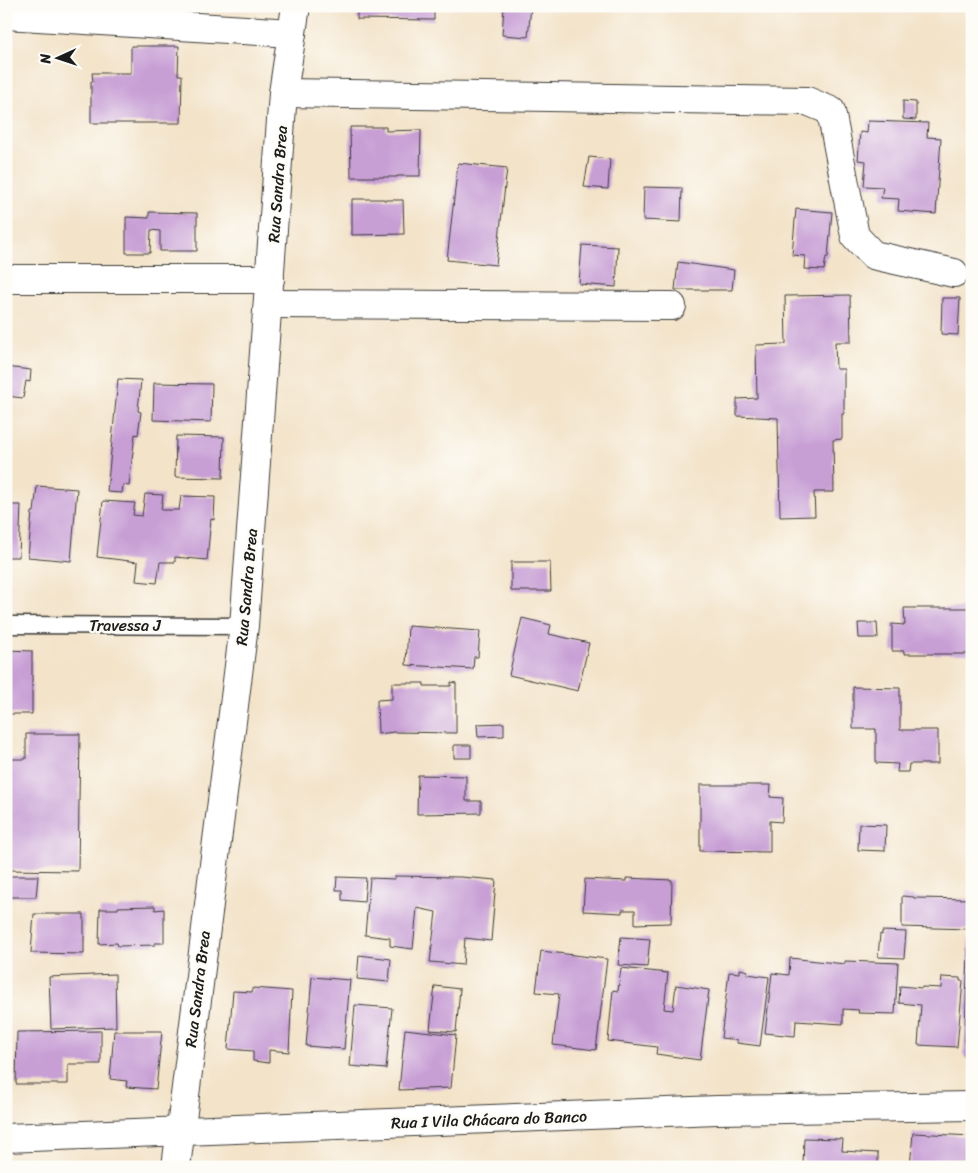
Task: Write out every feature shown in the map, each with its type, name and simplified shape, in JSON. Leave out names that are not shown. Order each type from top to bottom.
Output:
[{"type":"street","name":"Rua Sandra Brea","points":[[176,1167],[179,1131],[244,626],[283,93],[296,6]]},
{"type":"street","points":[[6,15],[292,33]]},
{"type":"street","points":[[283,93],[806,101],[831,111],[855,236],[873,255],[954,273]]},
{"type":"street","points":[[6,279],[269,292],[672,306]]},
{"type":"street","name":"Rua I Vila Chácara do Banco","points":[[6,1138],[717,1110],[972,1106]]},
{"type":"lane","name":"Travessa J","points":[[6,625],[244,626]]},
{"type":"building","points":[[357,6],[434,6],[434,20],[357,19]]},
{"type":"building","points":[[504,6],[531,6],[528,37],[502,35]]},
{"type":"building","points":[[131,46],[179,46],[178,75],[182,75],[181,123],[91,123],[92,73],[131,73]]},
{"type":"building","points":[[903,101],[916,102],[916,120],[903,119]]},
{"type":"building","points":[[868,121],[928,123],[927,137],[941,138],[936,214],[898,211],[899,199],[881,198],[883,187],[864,186],[866,161],[858,160],[860,132],[867,133]]},
{"type":"building","points":[[350,127],[386,127],[386,131],[421,130],[420,176],[351,177]]},
{"type":"building","points":[[589,157],[610,159],[608,189],[584,187]]},
{"type":"building","points":[[458,163],[507,168],[496,265],[447,260]]},
{"type":"building","points":[[644,187],[682,188],[681,222],[643,220]]},
{"type":"building","points":[[352,199],[403,200],[404,234],[352,235]]},
{"type":"building","points":[[796,209],[832,212],[828,257],[826,257],[824,270],[804,269],[805,256],[792,255]]},
{"type":"building","points":[[149,212],[197,213],[197,251],[160,251],[160,231],[151,230],[150,253],[126,253],[126,217],[149,218]]},
{"type":"building","points":[[582,245],[618,247],[616,287],[579,284]]},
{"type":"building","points":[[678,262],[734,270],[732,290],[675,290]]},
{"type":"building","points":[[850,295],[851,342],[835,342],[836,369],[844,369],[844,414],[842,414],[842,439],[833,440],[834,492],[814,492],[815,516],[780,517],[778,418],[737,416],[737,399],[757,398],[756,345],[786,344],[785,296]]},
{"type":"building","points":[[942,298],[960,298],[958,335],[941,334]]},
{"type":"building","points":[[6,367],[31,370],[30,382],[26,381],[23,398],[6,396]]},
{"type":"building","points":[[118,379],[141,380],[138,411],[141,412],[138,435],[135,434],[129,486],[123,485],[122,493],[107,492]]},
{"type":"building","points":[[154,383],[212,384],[211,422],[153,420]]},
{"type":"building","points":[[176,436],[224,437],[223,478],[175,477]]},
{"type":"building","points":[[37,486],[77,489],[71,561],[28,557],[32,512],[34,512]]},
{"type":"building","points":[[145,494],[163,495],[161,510],[179,510],[181,496],[215,497],[214,520],[211,519],[207,560],[175,557],[175,562],[160,562],[157,583],[136,581],[138,562],[97,557],[103,501],[135,503],[133,515],[142,516]]},
{"type":"building","points":[[6,505],[21,505],[19,557],[6,557]]},
{"type":"building","points":[[511,562],[550,562],[551,591],[511,591]]},
{"type":"building","points":[[904,608],[972,608],[972,654],[904,654],[904,651],[892,651],[892,624],[905,625]]},
{"type":"building","points":[[522,618],[551,625],[549,634],[589,643],[578,691],[509,675]]},
{"type":"building","points":[[858,623],[877,623],[878,638],[859,638]]},
{"type":"building","points":[[408,626],[480,631],[478,657],[474,657],[473,669],[406,665]]},
{"type":"building","points":[[6,650],[32,651],[32,714],[6,714]]},
{"type":"building","points":[[451,682],[456,683],[456,733],[394,732],[378,734],[377,700],[392,699],[392,683],[424,683],[424,686],[451,686]]},
{"type":"building","points":[[853,687],[900,688],[900,730],[938,730],[938,764],[909,764],[908,772],[897,772],[898,764],[876,763],[876,729],[853,729]]},
{"type":"building","points":[[504,723],[504,736],[478,737],[477,724]]},
{"type":"building","points":[[26,734],[80,734],[78,871],[6,870],[6,759],[26,759]]},
{"type":"building","points":[[454,745],[471,745],[471,758],[454,758]]},
{"type":"building","points":[[418,775],[466,776],[466,801],[481,801],[481,813],[417,814]]},
{"type":"building","points":[[700,785],[771,785],[770,797],[783,798],[782,822],[770,821],[770,852],[700,851]]},
{"type":"building","points":[[859,824],[886,825],[885,851],[858,850]]},
{"type":"building","points":[[6,876],[38,876],[36,897],[6,897]]},
{"type":"building","points":[[395,876],[461,877],[496,880],[491,941],[465,938],[463,965],[430,962],[436,912],[417,908],[413,949],[390,946],[390,938],[365,935],[370,878],[395,879]]},
{"type":"building","points":[[337,877],[366,878],[364,902],[342,900],[342,890],[336,890]]},
{"type":"building","points":[[626,878],[672,880],[671,923],[635,924],[635,910],[622,910],[622,913],[583,911],[585,879],[626,881]]},
{"type":"building","points":[[902,896],[972,899],[972,1057],[964,1057],[969,929],[902,927]]},
{"type":"building","points":[[155,906],[155,910],[164,909],[164,943],[118,946],[117,943],[99,944],[100,909]]},
{"type":"building","points":[[34,914],[84,914],[84,954],[31,953]]},
{"type":"building","points":[[882,931],[906,932],[904,958],[878,957],[880,934],[882,935]]},
{"type":"building","points":[[621,937],[650,939],[647,967],[618,965]]},
{"type":"building","points":[[541,951],[607,959],[596,1050],[553,1045],[559,994],[536,992]]},
{"type":"building","points":[[359,955],[391,959],[389,982],[357,979]]},
{"type":"building","points":[[790,958],[845,964],[845,961],[898,963],[895,1014],[858,1013],[859,1010],[843,1009],[843,1024],[796,1021],[795,1036],[765,1033],[772,973],[789,975]]},
{"type":"building","points":[[621,968],[668,973],[664,1009],[673,1010],[676,985],[709,990],[700,1060],[656,1054],[657,1047],[608,1041],[613,990],[618,991]]},
{"type":"building","points":[[740,969],[748,971],[747,974],[769,977],[760,1046],[737,1043],[737,1040],[721,1038],[729,972],[740,973]]},
{"type":"building","points":[[115,974],[116,1027],[51,1029],[49,977]]},
{"type":"building","points":[[312,977],[350,980],[344,1049],[306,1046]]},
{"type":"building","points":[[942,977],[960,978],[960,981],[963,981],[957,1047],[918,1045],[921,1005],[899,1003],[900,986],[941,988]]},
{"type":"building","points":[[435,986],[460,989],[456,1032],[430,1030]]},
{"type":"building","points":[[253,988],[292,991],[289,1052],[269,1050],[269,1063],[253,1061],[253,1051],[228,1049],[233,991],[252,992]]},
{"type":"building","points":[[355,1005],[392,1008],[386,1069],[350,1066]]},
{"type":"building","points":[[405,1029],[456,1035],[451,1088],[399,1090]]},
{"type":"building","points":[[101,1031],[101,1064],[68,1064],[68,1084],[16,1084],[17,1032]]},
{"type":"building","points":[[114,1031],[162,1031],[156,1089],[126,1087],[127,1081],[110,1079]]},
{"type":"building","points":[[913,1133],[972,1136],[972,1167],[910,1167]]},
{"type":"building","points":[[804,1138],[843,1139],[842,1151],[878,1153],[878,1167],[803,1167]]}]
